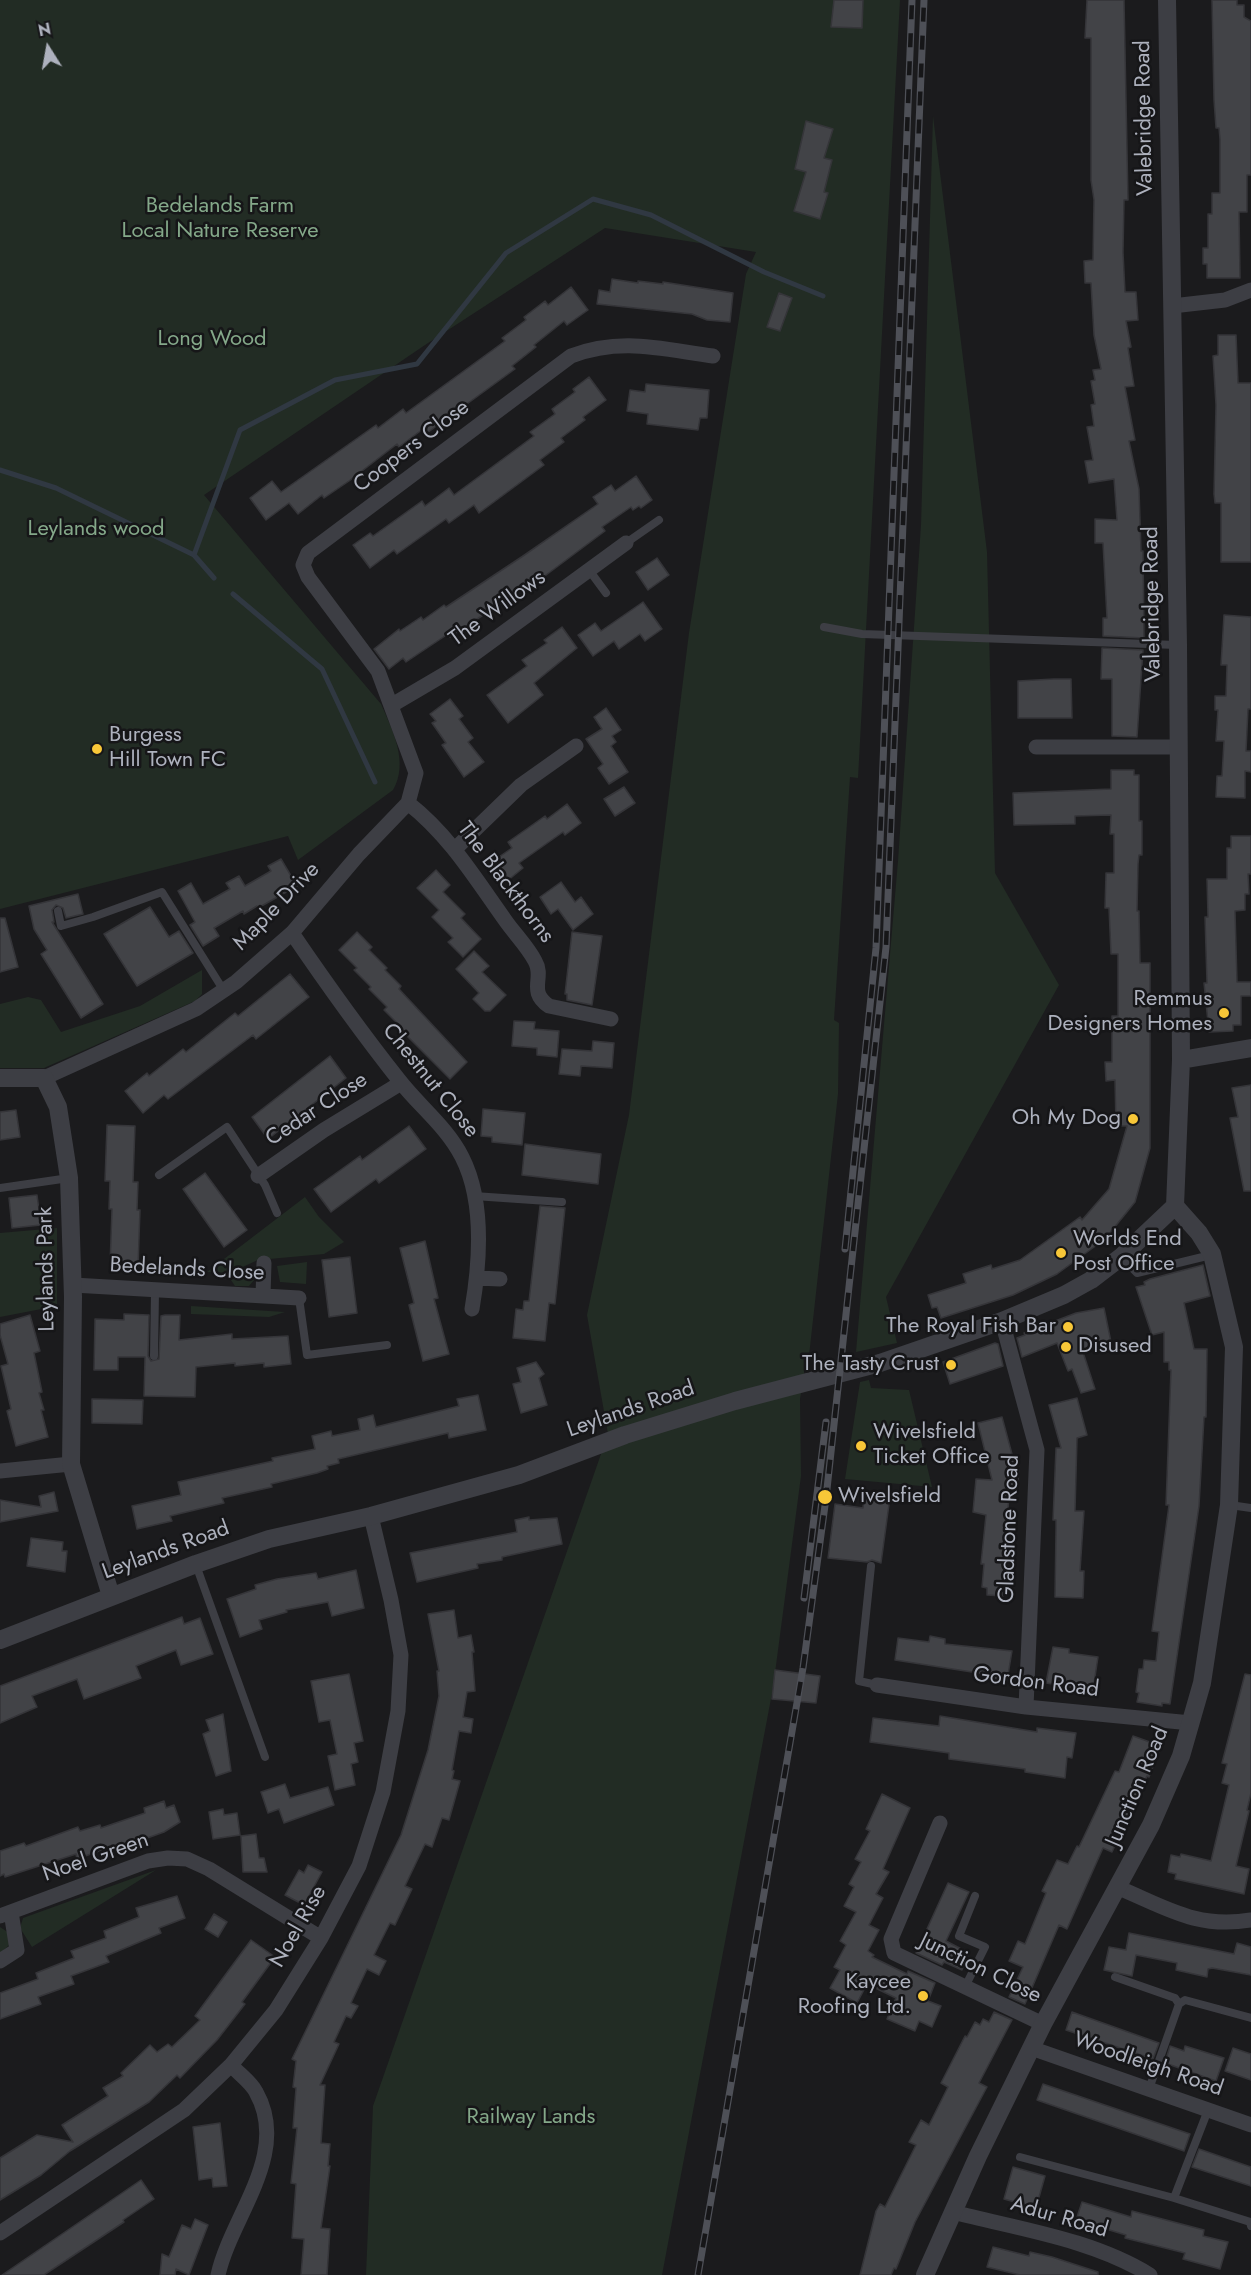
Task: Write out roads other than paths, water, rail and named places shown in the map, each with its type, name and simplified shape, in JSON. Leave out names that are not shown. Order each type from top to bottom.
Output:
[{"type":"street","name":"Valebridge Road","points":[[1167,0],[1178,645],[1181,1060],[1175,1206]]},
{"type":"street","points":[[1173,306],[1224,300],[1251,290]]},
{"type":"street","name":"Coopers Close","points":[[392,705],[378,671],[308,578],[303,565],[308,553],[571,356],[595,346],[620,344],[713,356]]},
{"type":"street","name":"The Willows","points":[[392,705],[455,668],[626,543]]},
{"type":"street","name":"Maple Drive","points":[[0,1078],[44,1078],[196,1009],[224,991],[292,933],[359,854],[408,804],[416,773],[392,705]]},
{"type":"street","points":[[455,849],[521,785],[576,746]]},
{"type":"street","points":[[1036,747],[1178,747]]},
{"type":"street","name":"The Blackthorns","points":[[408,804],[425,817],[455,849],[536,961],[537,990],[543,1002],[549,1006],[611,1019]]},
{"type":"street","name":"Chestnut Close","points":[[292,933],[401,1083],[443,1129],[462,1158],[474,1196],[477,1278],[472,1310]]},
{"type":"street","points":[[1181,1060],[1251,1048]]},
{"type":"street","name":"Leylands Park","points":[[44,1078],[58,1107],[69,1178],[73,1286],[71,1464],[111,1596]]},
{"type":"street","name":"Cedar Close","points":[[258,1176],[315,1136],[401,1083]]},
{"type":"street","points":[[1175,1206],[1199,1233],[1212,1254]]},
{"type":"street","name":"Leylands Road","points":[[0,1640],[196,1564],[269,1539],[371,1516],[519,1475],[626,1435],[735,1401],[880,1363],[1002,1322],[1064,1295],[1091,1280],[1121,1257],[1175,1206]]},
{"type":"street","name":"Junction Road","points":[[926,2275],[978,2156],[1043,2024],[1119,1888],[1151,1825],[1181,1756],[1202,1683],[1242,1506],[1234,1347],[1219,1274],[1212,1254]]},
{"type":"street","points":[[263,1296],[264,1263]]},
{"type":"street","points":[[477,1278],[500,1279]]},
{"type":"street","name":"Bedelands Close","points":[[73,1286],[299,1298]]},
{"type":"street","name":"Gladstone Road","points":[[1002,1322],[1037,1450],[1026,1707]]},
{"type":"street","points":[[0,1471],[71,1464]]},
{"type":"street","name":"Noel Rise","points":[[0,2233],[184,2110],[231,2066],[276,2010],[321,1938],[359,1866],[383,1792],[398,1711],[400,1655],[391,1600],[371,1516]]},
{"type":"street","name":"Gordon Road","points":[[877,1684],[1026,1707],[1191,1722]]},
{"type":"street","name":"Junction Close","points":[[940,1823],[891,1939],[894,1953],[1043,2024]]},
{"type":"street","name":"Noel Green","points":[[0,1961],[17,1950],[5,1914],[148,1861],[168,1858],[187,1859],[208,1869],[321,1938]]},
{"type":"street","points":[[1119,1888],[1200,1922],[1226,1925],[1251,1920]]},
{"type":"street","name":"Woodleigh Road","points":[[1031,2048],[1251,2125]]},
{"type":"street","points":[[218,2275],[265,2156],[265,2116],[256,2091],[231,2066]]},
{"type":"street","name":"Adur Road","points":[[953,2212],[1068,2242],[1137,2267],[1150,2275]]},
{"type":"lane","points":[[626,543],[659,520]]},
{"type":"lane","points":[[589,570],[606,593]]},
{"type":"lane","points":[[824,627],[861,634],[1178,645]]},
{"type":"lane","points":[[58,911],[61,926],[162,892],[224,991]]},
{"type":"lane","name":"Cedar Close","points":[[159,1175],[227,1127],[258,1176],[277,1213]]},
{"type":"lane","points":[[0,1188],[69,1178]]},
{"type":"lane","points":[[474,1196],[562,1202]]},
{"type":"lane","points":[[1121,1257],[1137,1273],[1212,1254]]},
{"type":"lane","points":[[154,1356],[155,1292]]},
{"type":"lane","points":[[299,1298],[307,1355],[387,1345]]},
{"type":"lane","points":[[196,1564],[266,1758]]},
{"type":"lane","points":[[871,1566],[859,1681],[877,1684]]},
{"type":"lane","points":[[966,1987],[985,1947],[959,1936],[975,1896]]},
{"type":"lane","points":[[1115,1977],[1175,1998],[1179,2004]]},
{"type":"lane","points":[[1149,2089],[1179,2004],[1185,2000],[1251,2018]]},
{"type":"lane","points":[[1174,2198],[1208,2110]]},
{"type":"lane","points":[[1020,2157],[1174,2198],[1250,2222],[1251,2226]]},
{"type":"waterway","points":[[194,555],[240,430],[335,380],[417,364],[506,253],[593,199],[651,215],[764,272],[823,296]]},
{"type":"waterway","points":[[0,470],[56,488],[194,555],[214,578]]},
{"type":"waterway","points":[[233,594],[322,669],[375,782]]},
{"type":"railway","points":[[845,1249],[876,948],[912,0]]},
{"type":"railway","points":[[698,2275],[803,1668],[826,1498],[886,947],[924,0]]},
{"type":"railway","points":[[804,1598],[826,1422]]},
{"type":"place","name":"Burgess Hill Town FC","points":[[97,749]]},
{"type":"place","name":"Remmus Designers Homes","points":[[1224,1013]]},
{"type":"place","name":"Oh My Dog","points":[[1133,1119]]},
{"type":"place","name":"Worlds End Post Office","points":[[1061,1253]]},
{"type":"place","name":"The Royal Fish Bar","points":[[1068,1327]]},
{"type":"place","name":"Disused","points":[[1066,1347]]},
{"type":"place","name":"The Tasty Crust","points":[[951,1365]]},
{"type":"place","name":"Wivelsfield Ticket Office","points":[[861,1446]]},
{"type":"place","name":"Wivelsfield","points":[[825,1497]]},
{"type":"place","name":"Kaycee Roofing Ltd.","points":[[923,1996]]},
{"type":"park label","name":"Bedelands Farm Local Nature Reserve","points":[[220,220]]},
{"type":"park label","name":"Long Wood","points":[[212,340]]},
{"type":"park label","name":"Leylands wood","points":[[96,530]]},
{"type":"park label","name":"Railway Lands","points":[[531,2118]]}]
